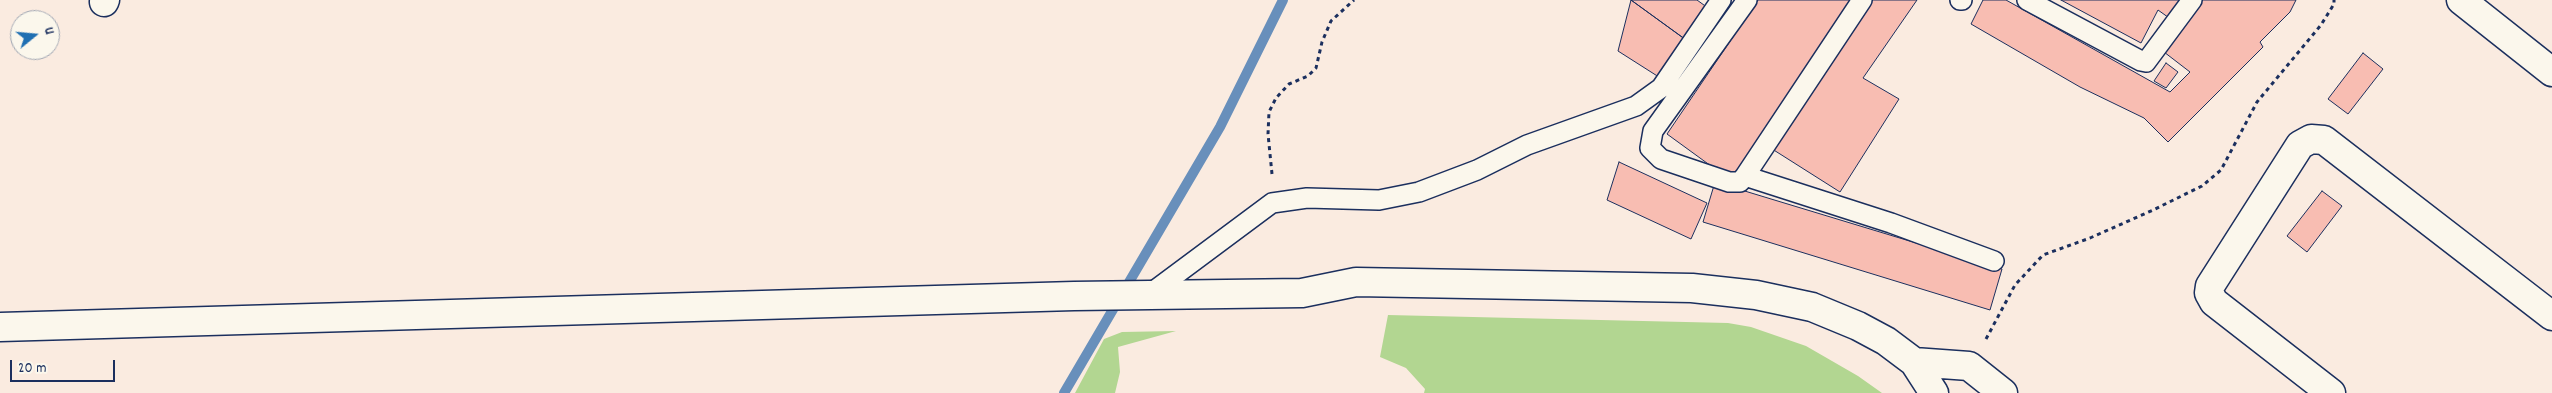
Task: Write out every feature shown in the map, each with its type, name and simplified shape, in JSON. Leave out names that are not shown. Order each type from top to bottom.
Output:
[{"type":"street","points":[[2461,0],[2552,72]]},
{"type":"street","points":[[2331,393],[2214,302],[2209,294],[2210,286],[2300,145],[2311,139],[2324,140],[2552,316]]},
{"type":"street","points":[[0,327],[1074,296],[1302,294],[1356,282],[1692,288],[1756,295],[1812,307],[1886,341],[1914,362],[1934,393]]},
{"type":"street","points":[[1914,362],[1969,366],[2003,393]]},
{"type":"lane","points":[[1146,296],[1272,203],[1307,198],[1339,197],[1379,200],[1419,192],[1477,170],[1528,145],[1636,106],[1660,88],[1721,0]]},
{"type":"lane","points":[[1747,0],[1653,131],[1650,148],[1661,159],[1729,182],[1740,182],[1745,176],[1862,0]]},
{"type":"lane","points":[[2027,0],[2146,62],[2192,0]]},
{"type":"lane","points":[[1745,176],[1892,223],[1994,261]]},
{"type":"path","points":[[1265,208],[1271,184],[1272,163],[1268,134],[1269,112],[1276,98],[1289,84],[1308,76],[1316,68],[1322,42],[1331,21],[1354,0]]},
{"type":"path","points":[[1969,366],[2014,284],[2042,255],[2090,238],[2153,210],[2202,186],[2222,170],[2257,102],[2321,25],[2334,4],[2334,0]]},
{"type":"green space","points":[[1388,315],[1728,323],[1751,327],[1806,346],[1858,376],[1882,393],[1424,393],[1425,389],[1406,368],[1380,357]]},
{"type":"green space","points":[[1176,331],[1118,347],[1120,372],[1115,393],[1075,393],[1104,339],[1122,332]]},
{"type":"building","points":[[1631,0],[1689,42],[1662,79],[1618,51]]},
{"type":"building","points":[[1631,0],[1697,0],[1708,8],[1686,40]]},
{"type":"building","points":[[1758,0],[1857,0],[1733,182],[1667,134]]},
{"type":"building","points":[[1870,0],[1917,0],[1863,78],[1899,99],[1840,192],[1769,147]]},
{"type":"building","points":[[1983,0],[2006,0],[2170,92],[2190,72],[2164,52],[2199,0],[2296,0],[2290,12],[2260,42],[2263,47],[2168,142],[2144,118],[2080,87],[1971,24]]},
{"type":"building","points":[[2061,0],[2185,0],[2172,20],[2158,10],[2141,43]]},
{"type":"building","points":[[2363,53],[2383,69],[2348,114],[2328,99]]},
{"type":"building","points":[[2166,63],[2178,72],[2166,88],[2154,81]]},
{"type":"building","points":[[1619,162],[1707,203],[1691,239],[1607,200]]},
{"type":"building","points":[[1715,182],[2002,269],[1990,310],[1703,222]]},
{"type":"building","points":[[2322,191],[2342,206],[2307,252],[2287,236]]},
{"type":"waterway","points":[[1064,393],[1220,127],[1283,0]]}]
